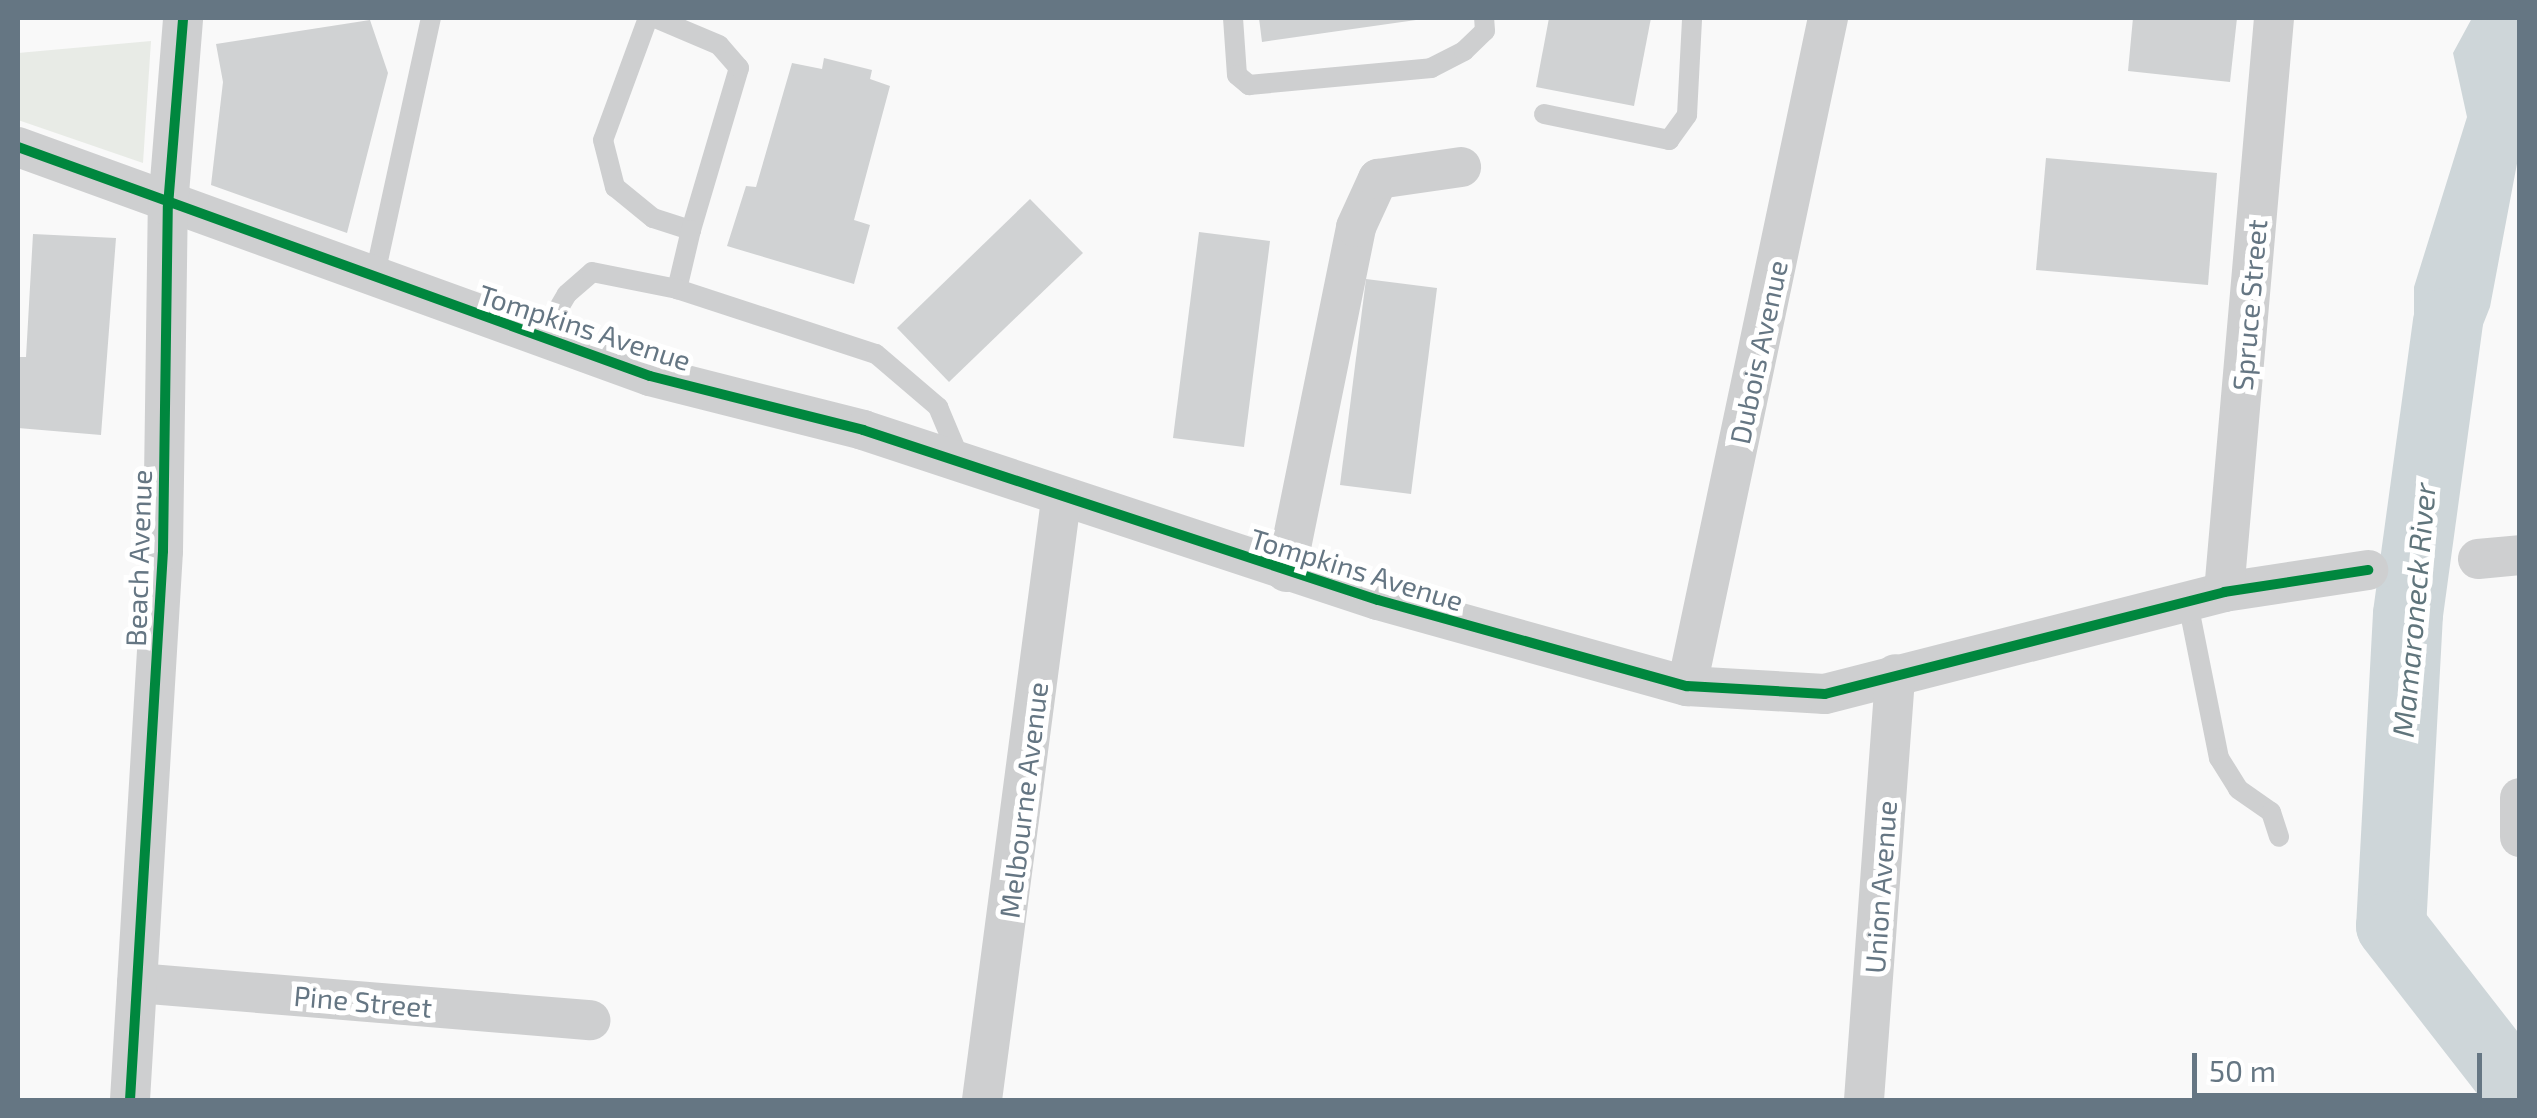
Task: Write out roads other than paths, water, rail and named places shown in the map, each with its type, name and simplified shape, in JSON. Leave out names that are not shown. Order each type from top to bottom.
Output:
[{"type":"street","name":"Beach Avenue","points":[[130,1100],[163,551],[168,206],[183,18]]},
{"type":"street","name":"Dubois Avenue","points":[[1688,686],[1828,18]]},
{"type":"street","name":"Spruce Street","points":[[2206,597],[2274,18]]},
{"type":"street","name":"Tompkins Avenue","points":[[18,148],[168,206],[650,376],[864,430],[1061,500],[1286,572],[1688,686],[1825,694],[2206,597],[2368,570]]},
{"type":"street","points":[[1286,572],[1356,227],[1378,178],[1461,167]]},
{"type":"street","name":"Melbourne Avenue","points":[[982,1100],[1061,500]]},
{"type":"street","points":[[2478,559],[2520,555]]},
{"type":"street","name":"Union Avenue","points":[[1864,1100],[1895,674]]},
{"type":"street","points":[[2520,798],[2520,836]]},
{"type":"street","name":"Pine Street","points":[[137,983],[590,1020]]},
{"type":"lane","points":[[374,279],[432,18]]},
{"type":"lane","points":[[677,289],[740,68],[719,45],[652,18],[603,140],[615,187],[653,218],[692,230]]},
{"type":"lane","points":[[1233,18],[1237,74],[1249,85],[1431,68],[1464,52],[1484,24]]},
{"type":"lane","points":[[1544,114],[1669,140],[1687,115],[1692,18]]},
{"type":"lane","points":[[541,338],[567,294],[592,272],[677,289],[876,354],[938,407],[962,465]]},
{"type":"lane","points":[[2206,597],[2219,758],[2238,789],[2271,812],[2279,836]]},
{"type":"waterway","name":"Mamaroneck River","points":[[2448,322],[2408,614],[2391,926],[2520,1092]]}]
